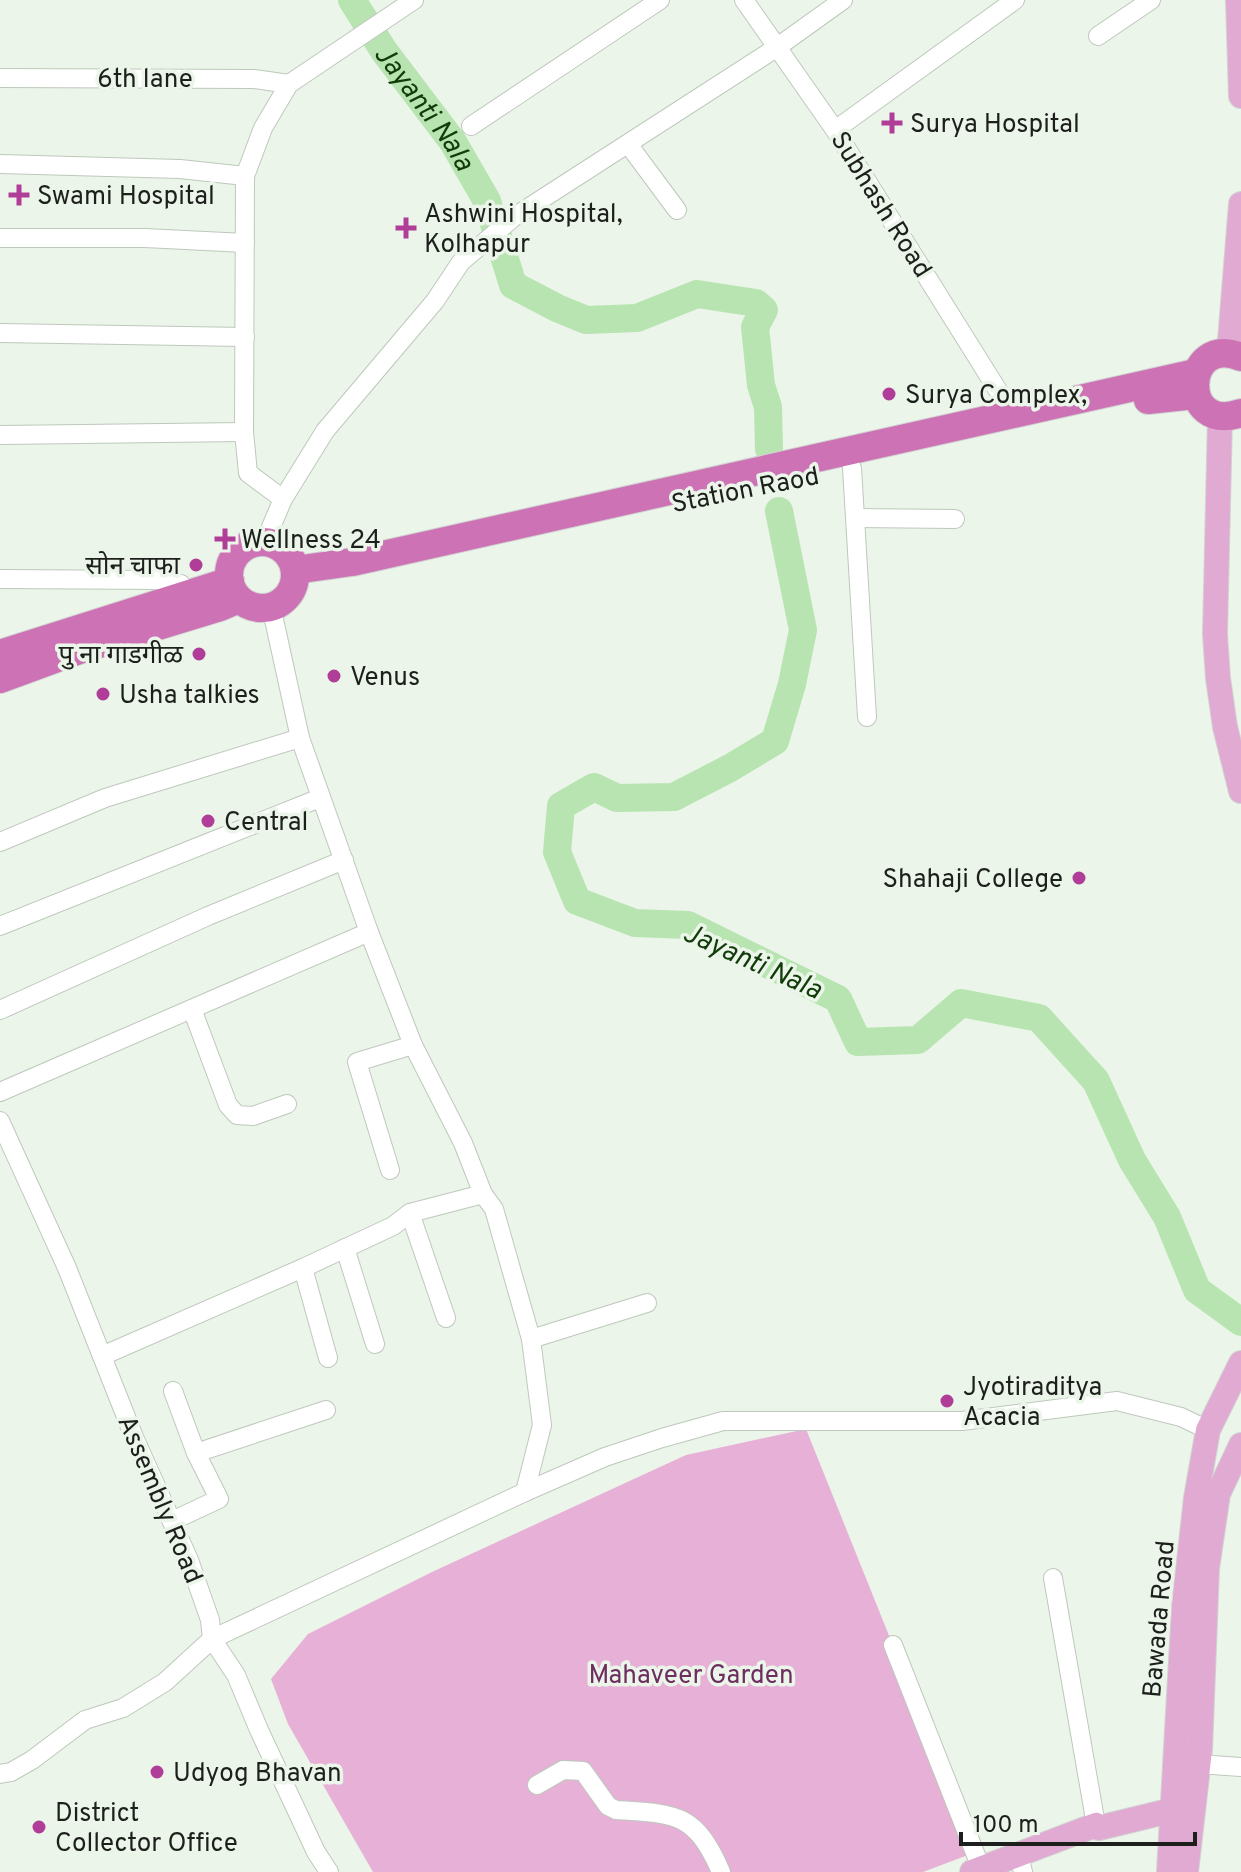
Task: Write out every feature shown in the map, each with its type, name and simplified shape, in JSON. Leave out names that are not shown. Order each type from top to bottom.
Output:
[{"type":"highway","points":[[1196,384],[1209,357],[1235,355]]},
{"type":"highway","points":[[295,576],[1012,413],[1196,384]]},
{"type":"highway","points":[[1196,384],[1209,412],[1231,415]]},
{"type":"highway","name":"Station Raod","points":[[295,576],[357,573],[703,497],[852,468],[1196,384]]},
{"type":"highway","points":[[0,679],[79,650],[220,607],[233,581],[241,549],[257,542],[274,543],[288,553],[295,576],[283,601],[271,606],[252,606],[233,581]]},
{"type":"highway","points":[[0,654],[233,581]]},
{"type":"main road","points":[[1238,0],[1241,96]]},
{"type":"main road","points":[[1235,355],[1230,320],[1241,204]]},
{"type":"main road","points":[[1231,415],[1216,529],[1218,678],[1225,727],[1241,791]]},
{"type":"main road","name":"Bawada Road","points":[[1169,1872],[1183,1813],[1184,1607],[1196,1498],[1208,1430],[1237,1370]]},
{"type":"main road","points":[[1186,1872],[1183,1813],[1198,1764],[1207,1568],[1218,1494],[1241,1445]]},
{"type":"main road","points":[[999,1869],[1096,1825],[1099,1828],[1183,1813]]},
{"type":"main road","points":[[999,1869],[1183,1813]]},
{"type":"street","points":[[283,499],[248,473],[244,432],[245,176],[263,128],[289,84],[414,0]]},
{"type":"street","points":[[471,126],[660,0]]},
{"type":"street","name":"Subhash Road","points":[[744,0],[835,130],[1012,413]]},
{"type":"street","points":[[265,541],[283,499],[337,413],[377,371],[435,301],[461,262],[514,217],[776,48],[843,0]]},
{"type":"street","points":[[835,130],[1015,0]]},
{"type":"street","points":[[1098,36],[1151,0]]},
{"type":"street","name":"6th lane","points":[[0,78],[254,79],[289,84]]},
{"type":"street","points":[[628,144],[677,210]]},
{"type":"street","points":[[0,164],[180,169],[245,176]]},
{"type":"street","points":[[0,238],[145,238],[245,243]]},
{"type":"street","points":[[0,333],[245,337]]},
{"type":"street","points":[[0,435],[244,432]]},
{"type":"street","points":[[852,468],[867,717]]},
{"type":"street","points":[[856,518],[955,519]]},
{"type":"street","points":[[0,579],[164,580],[181,584],[188,595]]},
{"type":"street","points":[[271,606],[300,738],[369,932],[413,1045],[463,1143],[483,1194],[494,1209],[531,1339],[542,1425],[525,1492]]},
{"type":"street","points":[[0,842],[105,798],[300,738]]},
{"type":"street","points":[[0,926],[320,798]]},
{"type":"street","points":[[0,1010],[208,916],[344,860]]},
{"type":"street","points":[[0,1092],[369,932]]},
{"type":"street","points":[[192,1009],[228,1105],[237,1115],[253,1116],[287,1104]]},
{"type":"street","points":[[390,1170],[357,1062],[413,1045]]},
{"type":"street","name":"Assembly Road","points":[[0,1121],[67,1268],[134,1437],[172,1521],[210,1620],[212,1639],[236,1675],[316,1852],[329,1872]]},
{"type":"street","points":[[102,1356],[303,1268],[393,1226],[410,1213],[483,1194]]},
{"type":"street","points":[[410,1213],[446,1318]]},
{"type":"street","points":[[345,1248],[375,1344]]},
{"type":"street","points":[[303,1268],[328,1358]]},
{"type":"street","points":[[531,1339],[647,1303]]},
{"type":"street","points":[[172,1521],[219,1499],[196,1453],[173,1391]]},
{"type":"street","points":[[0,1774],[11,1772],[32,1760],[85,1720],[123,1708],[165,1682],[212,1639],[605,1457],[723,1421],[962,1421],[1117,1401],[1181,1417],[1208,1430]]},
{"type":"street","points":[[196,1453],[326,1410]]},
{"type":"street","points":[[1053,1578],[1096,1825]]},
{"type":"street","points":[[893,1645],[999,1869]]},
{"type":"street","points":[[1198,1764],[1241,1767]]},
{"type":"street","points":[[537,1785],[563,1770],[583,1771],[608,1806],[616,1810],[676,1816],[694,1827],[721,1872]]},
{"type":"green space","name":"Mahaveer Garden","points":[[806,1429],[976,1852],[923,1872],[373,1872],[288,1724],[271,1679],[308,1634],[432,1572],[686,1455]]},
{"type":"waterway","name":"Jayanti Nala","points":[[352,0],[384,51],[453,142],[487,201],[513,285],[586,320],[637,318],[697,294],[756,303],[764,310],[755,327],[761,385],[768,407],[769,449]]},
{"type":"waterway","name":"Jayanti Nala","points":[[779,511],[803,630],[792,684],[775,741],[674,797],[617,798],[594,787],[561,806],[557,852],[577,901],[635,923],[688,925],[838,999],[858,1042],[918,1040],[961,1003],[1039,1018],[1096,1081],[1132,1160],[1167,1217],[1197,1290],[1241,1322]]},
{"type":"place","name":"Surya Hospital","points":[[892,123]]},
{"type":"place","name":"Swami Hospital","points":[[19,195]]},
{"type":"place","name":"Ashwini Hospital, Kolhapur","points":[[406,228]]},
{"type":"place","name":"Surya Complex,","points":[[889,394]]},
{"type":"place","name":"Wellness 24","points":[[225,539]]},
{"type":"place","name":"सोन चाफा","points":[[196,565]]},
{"type":"place","name":"पु ना गाडगीळ","points":[[199,654]]},
{"type":"place","name":"Venus","points":[[334,676]]},
{"type":"place","name":"Usha talkies","points":[[103,694]]},
{"type":"place","name":"Central","points":[[208,821]]},
{"type":"place","name":"Shahaji College","points":[[1079,878]]},
{"type":"place","name":"Jyotiraditya Acacia","points":[[947,1401]]},
{"type":"place","name":"Udyog Bhavan","points":[[157,1772]]},
{"type":"place","name":"District Collector Office","points":[[39,1827]]}]
